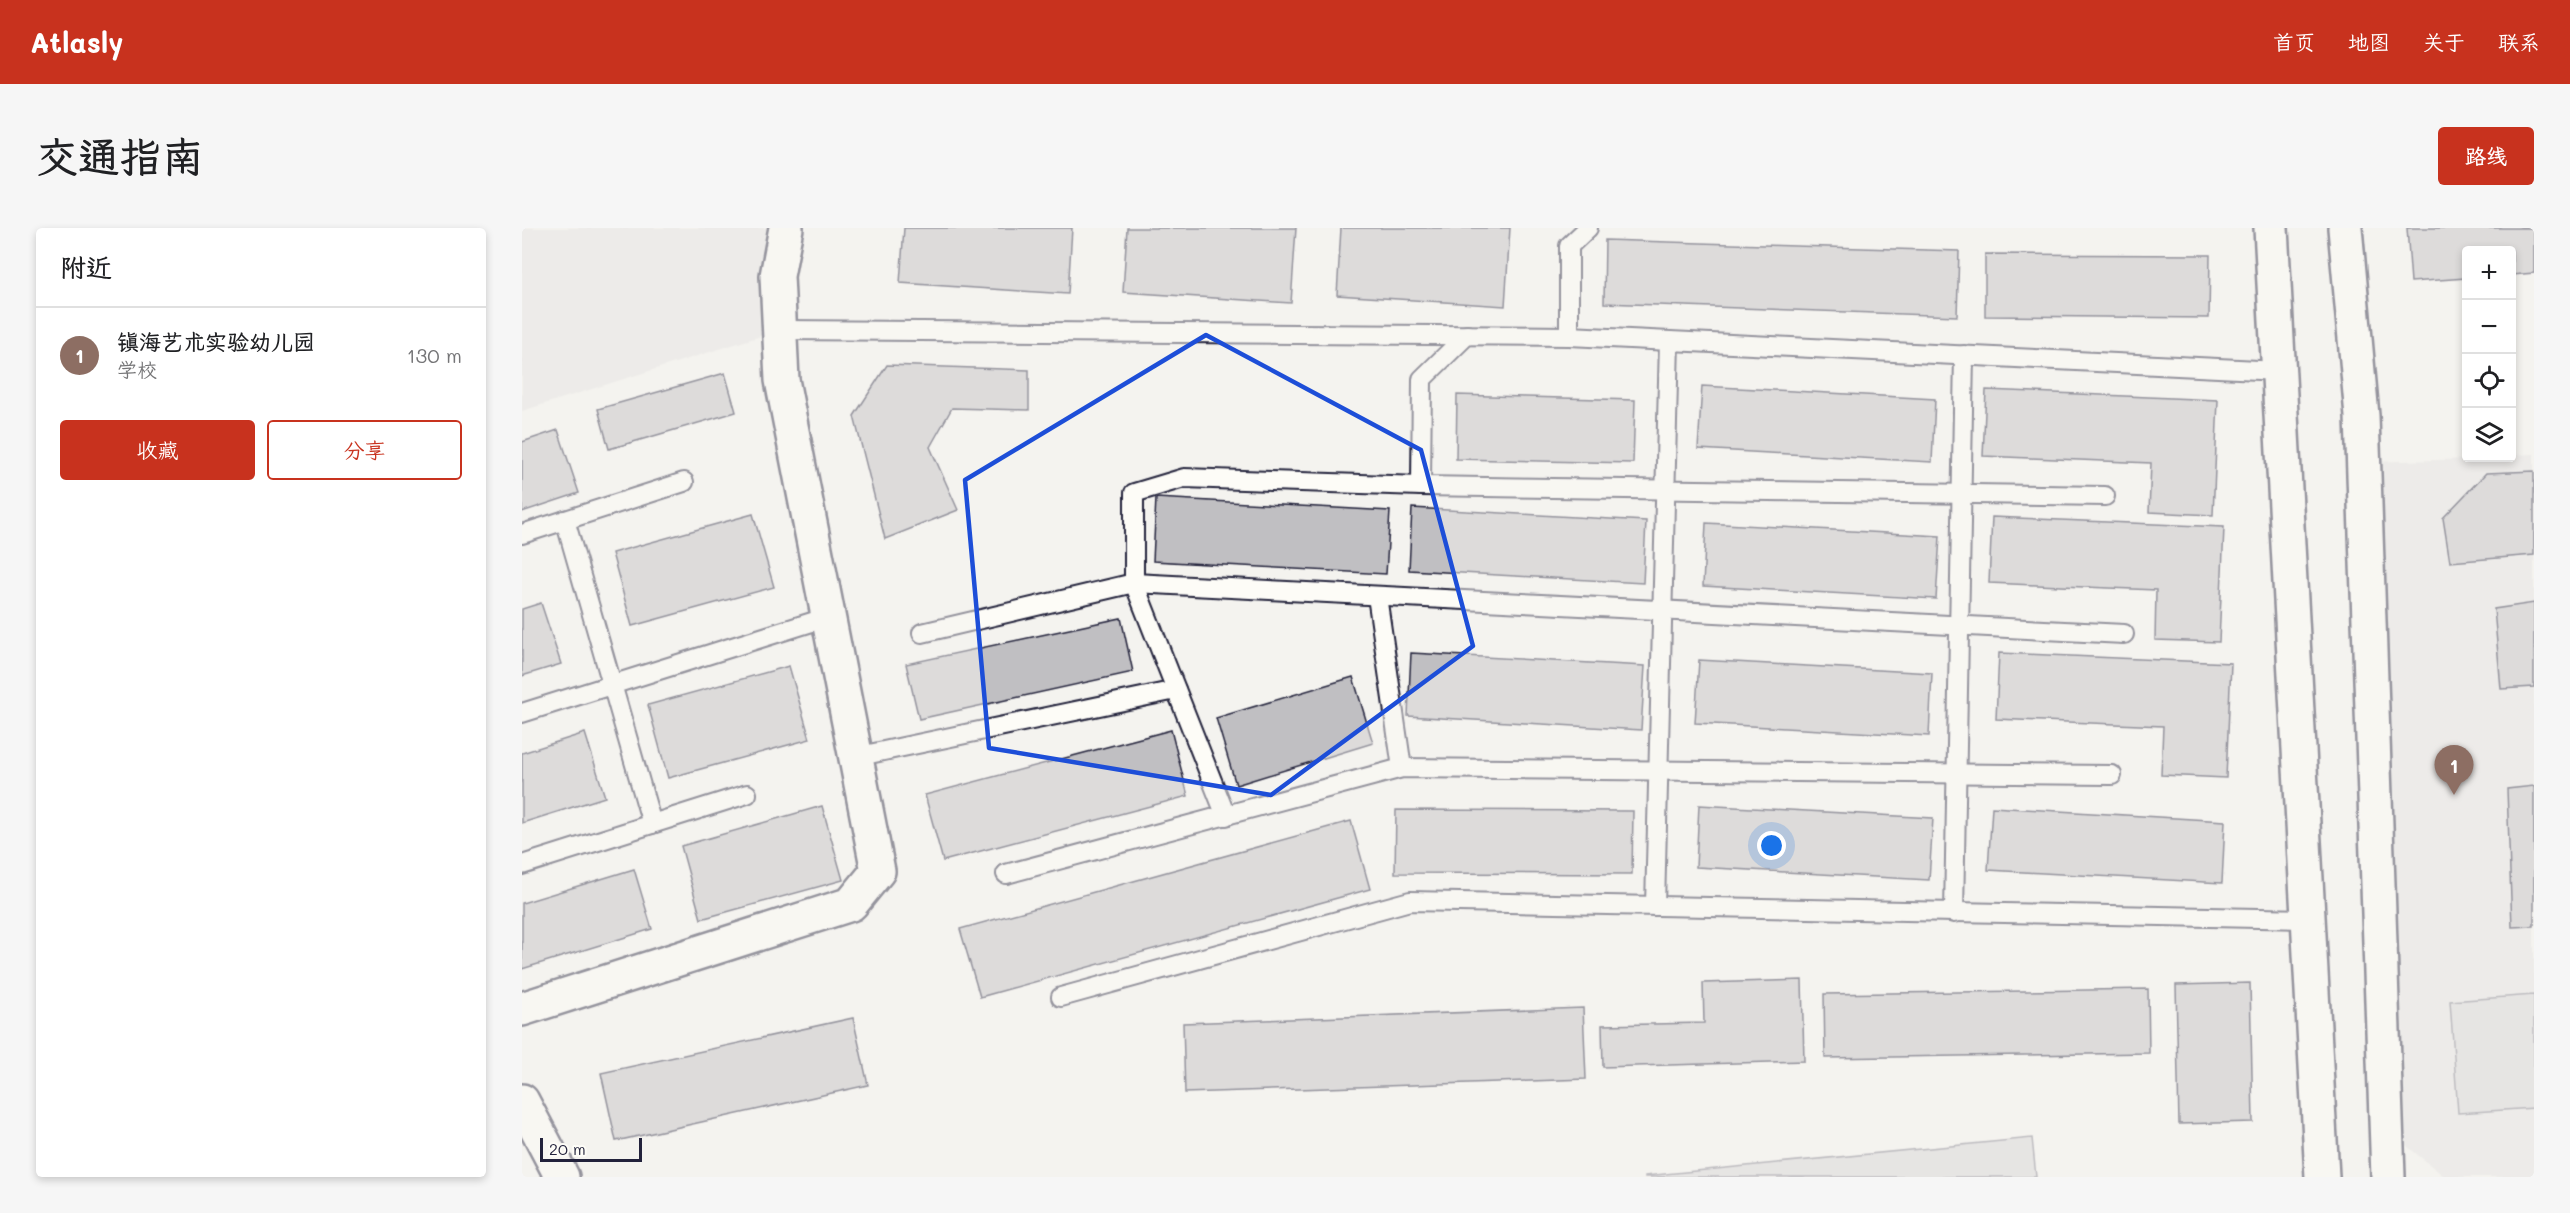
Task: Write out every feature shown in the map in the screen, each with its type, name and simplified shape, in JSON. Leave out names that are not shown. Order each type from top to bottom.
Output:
[{"type":"street","points":[[522,1009],[850,904],[878,871],[782,381],[777,276],[786,228]]},
{"type":"street","points":[[2271,228],[2322,1177]]},
{"type":"street","points":[[2345,228],[2362,416],[2388,1177]]},
{"type":"street","points":[[522,1101],[562,1177]]},
{"type":"lane","points":[[1569,336],[1569,246],[1588,228]]},
{"type":"lane","points":[[780,330],[1569,336],[2279,371]]},
{"type":"lane","points":[[1421,486],[1422,379],[1467,335]]},
{"type":"lane","points":[[1655,906],[1669,341]]},
{"type":"lane","points":[[1954,913],[1964,356]]},
{"type":"lane","points":[[1226,816],[1134,584],[1134,493],[1184,478],[1421,486],[2106,496]]},
{"type":"lane","points":[[522,534],[684,482]]},
{"type":"lane","points":[[565,520],[652,824]]},
{"type":"lane","points":[[922,633],[1134,584],[2124,634]]},
{"type":"lane","points":[[1377,596],[1401,768]]},
{"type":"lane","points":[[522,713],[828,617]]},
{"type":"lane","points":[[855,757],[1176,690]]},
{"type":"lane","points":[[1006,874],[1401,768],[2112,775]]},
{"type":"lane","points":[[522,865],[747,794]]},
{"type":"lane","points":[[1061,997],[1410,901],[2308,919]]},
{"type":"highlighted area","points":[[1206,335],[1421,450],[1473,646],[1271,795],[989,748],[965,480]]},
{"type":"shaded area","points":[[522,228],[786,228],[780,330],[522,411]]},
{"type":"shaded area","points":[[2534,454],[2534,1177],[2445,1177],[2386,1129],[2363,462],[2462,459],[2462,462],[2516,462],[2516,455]]},
{"type":"shaded area","points":[[2534,995],[2534,1108],[2458,1113],[2450,1001]]},
{"type":"shaded area","points":[[2032,1138],[2036,1177],[1645,1177],[1645,1176]]},
{"type":"building","points":[[904,228],[1072,228],[1068,294],[900,283]]},
{"type":"building","points":[[1127,228],[1296,228],[1291,303],[1123,292]]},
{"type":"building","points":[[1341,228],[1510,228],[1505,306],[1337,295]]},
{"type":"building","points":[[2407,228],[2534,228],[2534,273],[2516,275],[2516,246],[2462,246],[2462,278],[2411,282]]},
{"type":"building","points":[[1605,240],[1959,251],[1957,316],[1604,303]]},
{"type":"building","points":[[1985,254],[2210,255],[2209,318],[1985,316]]},
{"type":"building","points":[[887,365],[1029,370],[1029,410],[952,408],[930,447],[958,510],[885,539],[854,416]]},
{"type":"building","points":[[725,373],[736,412],[609,449],[598,409]]},
{"type":"building","points":[[1702,386],[1935,399],[1932,462],[1698,449]]},
{"type":"building","points":[[1986,390],[2218,400],[2213,515],[2149,512],[2151,463],[1983,456]]},
{"type":"building","points":[[1457,395],[1635,400],[1633,463],[1456,459]]},
{"type":"building","points":[[558,430],[579,493],[522,512],[522,442]]},
{"type":"building","points":[[2534,471],[2534,555],[2450,562],[2443,518],[2486,473]]},
{"type":"building","points":[[1156,498],[1390,511],[1386,574],[1153,561]]},
{"type":"building","points":[[1412,508],[1646,521],[1643,583],[1409,570]]},
{"type":"building","points":[[753,514],[774,587],[632,626],[612,553]]},
{"type":"building","points":[[1992,517],[2224,527],[2219,642],[2155,640],[2156,590],[1989,583]]},
{"type":"building","points":[[1706,523],[1940,536],[1936,599],[1703,586]]},
{"type":"building","points":[[541,603],[561,664],[522,676],[522,609]]},
{"type":"building","points":[[2534,603],[2534,687],[2501,689],[2494,609]]},
{"type":"building","points":[[1121,618],[1133,672],[919,719],[906,664]]},
{"type":"building","points":[[1411,653],[1645,666],[1641,730],[1408,716]]},
{"type":"building","points":[[1999,653],[2231,663],[2226,778],[2161,775],[2163,726],[1996,719]]},
{"type":"building","points":[[1699,660],[1932,673],[1929,736],[1695,723]]},
{"type":"building","points":[[789,666],[810,739],[668,778],[648,705]]},
{"type":"building","points":[[1353,677],[1373,743],[1236,785],[1216,718]]},
{"type":"building","points":[[1171,730],[1188,796],[943,861],[925,795]]},
{"type":"building","points":[[585,733],[605,797],[522,823],[522,753]]},
{"type":"building","points":[[2534,786],[2534,926],[2512,927],[2507,789]]},
{"type":"building","points":[[1699,805],[1933,818],[1929,880],[1696,867]]},
{"type":"building","points":[[822,806],[843,880],[701,919],[681,846]]},
{"type":"building","points":[[1992,807],[2225,821],[2222,883],[1988,870]]},
{"type":"building","points":[[1396,810],[1633,811],[1632,874],[1395,873]]},
{"type":"building","points":[[1351,821],[1370,889],[980,997],[960,929]]},
{"type":"building","points":[[634,869],[652,929],[522,969],[522,903]]},
{"type":"building","points":[[1802,980],[1804,1061],[1603,1067],[1602,1025],[1704,1023],[1703,983]]},
{"type":"building","points":[[2250,983],[2253,1122],[2179,1124],[2176,985]]},
{"type":"building","points":[[2148,989],[2149,1053],[1825,1058],[1824,994]]},
{"type":"building","points":[[1583,1008],[1586,1079],[1185,1093],[1183,1023]]},
{"type":"building","points":[[853,1018],[868,1085],[616,1141],[601,1073]]},
{"type":"place","name":"镇海艺术实验幼儿园","points":[[2454,795]]}]
